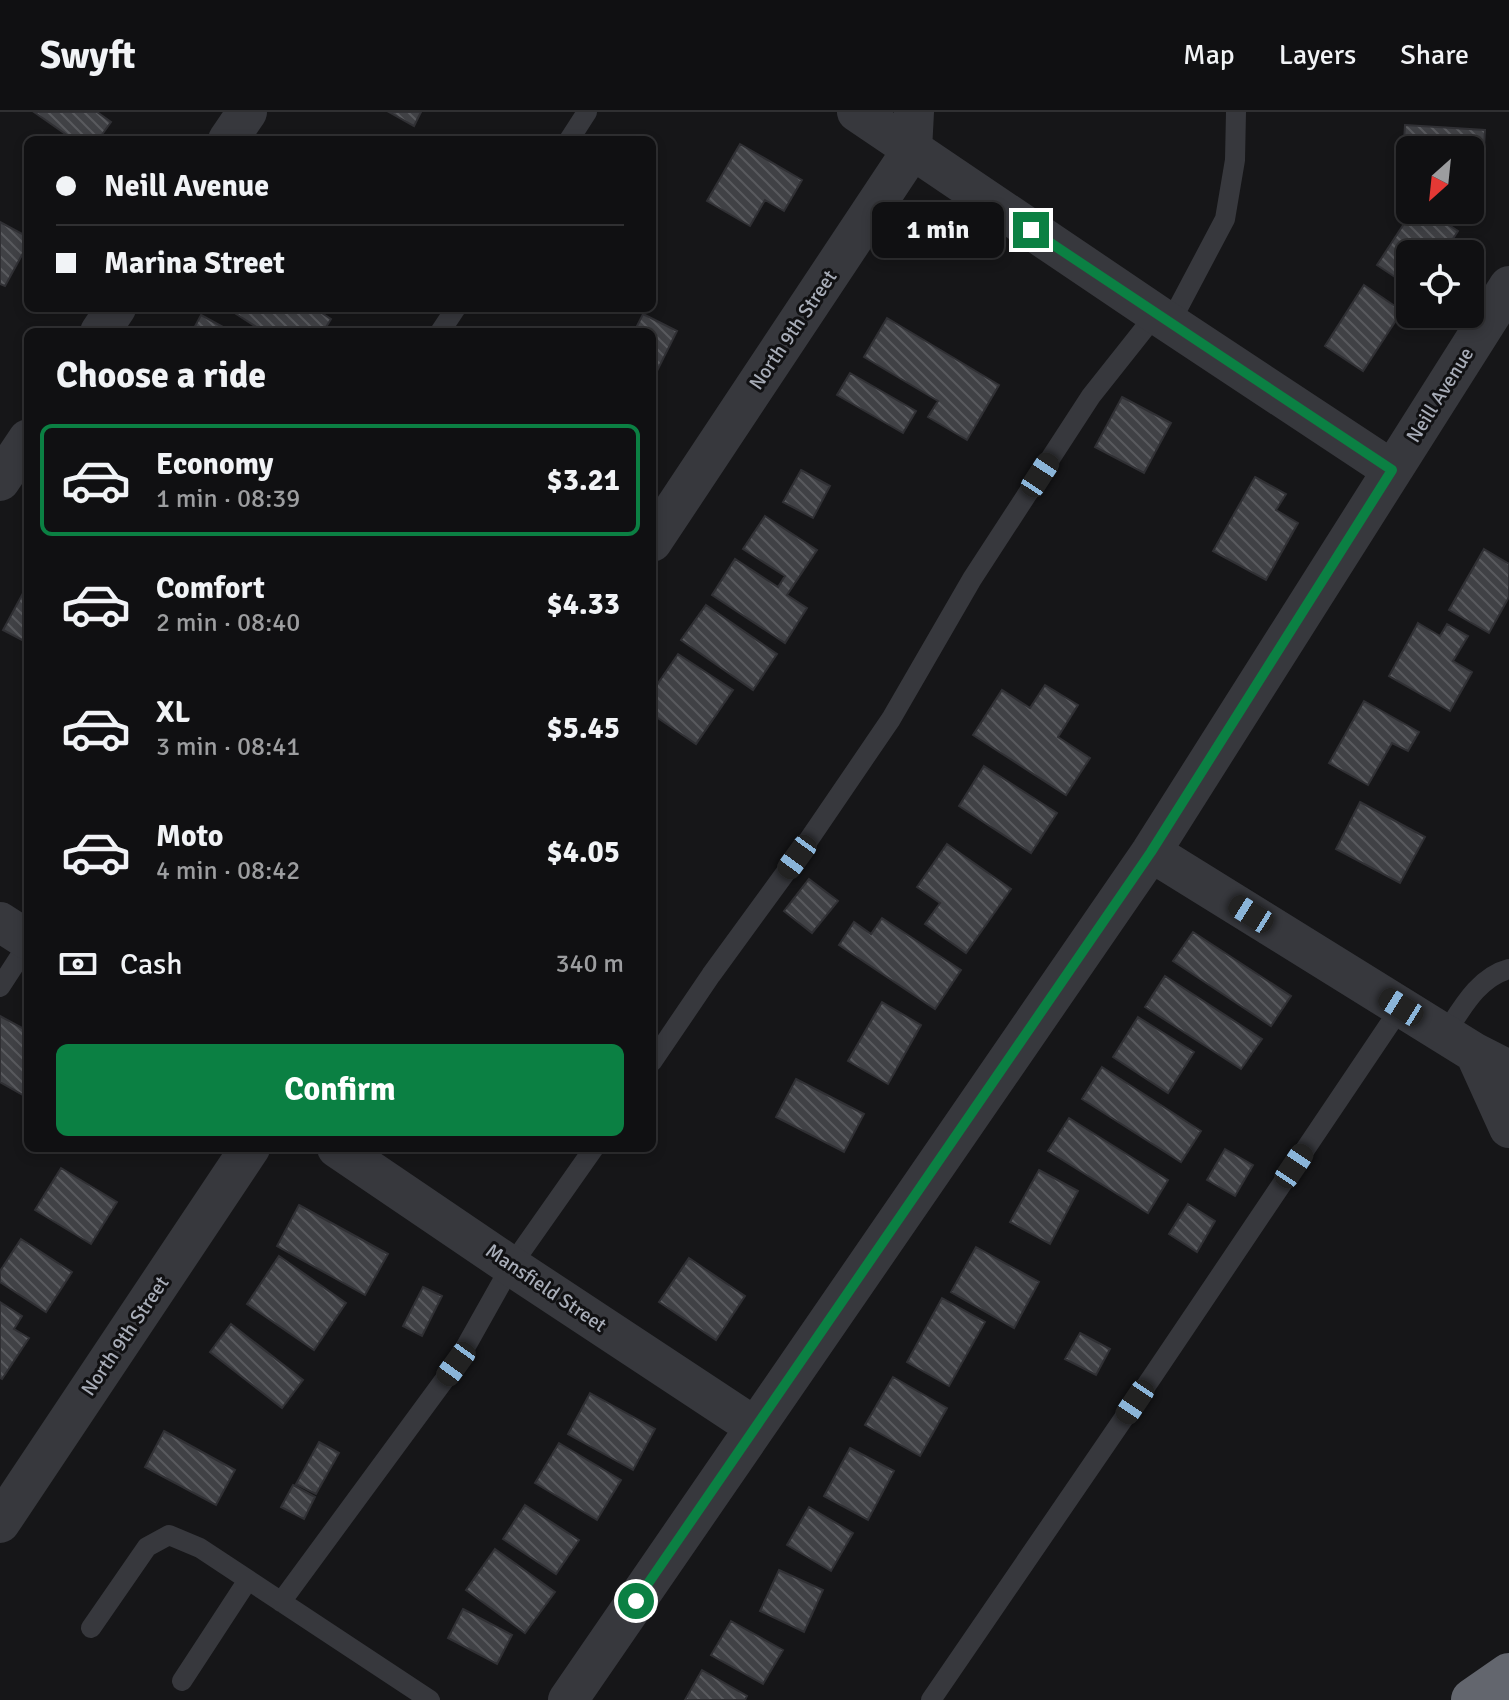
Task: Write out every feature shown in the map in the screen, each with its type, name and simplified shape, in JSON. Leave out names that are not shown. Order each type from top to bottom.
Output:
[{"type":"highway","points":[[1473,1700],[1509,1675]]},
{"type":"street","points":[[231,136],[247,112]]},
{"type":"street","points":[[857,112],[913,131],[1163,319],[1392,470]]},
{"type":"street","name":"North 9th Street","points":[[656,536],[913,131]]},
{"type":"street","name":"Neill Avenue","points":[[568,1700],[1151,852],[1509,286]]},
{"type":"street","points":[[0,481],[24,445]]},
{"type":"street","points":[[1151,852],[1476,1053],[1509,1128]]},
{"type":"street","points":[[0,922],[24,939]]},
{"type":"street","name":"North 9th Street","points":[[0,1523],[247,1152]]},
{"type":"street","name":"Mansfield Street","points":[[343,1152],[755,1427]]},
{"type":"lane","points":[[572,136],[587,112]]},
{"type":"lane","points":[[656,1056],[891,719],[972,579],[1091,396],[1163,319],[1225,219],[1235,160],[1236,112]]},
{"type":"lane","points":[[0,987],[24,948]]},
{"type":"lane","points":[[1476,1053],[1468,998],[1483,983],[1509,969]]},
{"type":"lane","points":[[931,1700],[1401,1007]]},
{"type":"lane","points":[[281,1602],[456,1364],[511,1266],[591,1152]]},
{"type":"lane","points":[[91,1628],[147,1547],[169,1535],[200,1548],[430,1700]]},
{"type":"lane","points":[[182,1681],[248,1580]]},
{"type":"building","points":[[34,112],[97,112],[111,122],[101,136],[68,136]]},
{"type":"building","points":[[389,112],[421,112],[414,126]]},
{"type":"building","points":[[1405,125],[1485,130],[1484,147],[1484,136],[1404,136]]},
{"type":"building","points":[[740,144],[802,180],[784,211],[765,200],[750,226],[707,201]]},
{"type":"building","points":[[0,222],[24,235],[24,251],[5,286],[0,284]]},
{"type":"building","points":[[1404,224],[1447,224],[1458,231],[1452,240],[1396,240],[1396,278],[1377,265]]},
{"type":"building","points":[[1364,285],[1396,307],[1396,320],[1363,371],[1325,346]]},
{"type":"building","points":[[233,312],[320,312],[331,319],[325,328],[258,328]]},
{"type":"building","points":[[643,314],[677,331],[656,373],[656,328],[636,328]]},
{"type":"building","points":[[201,315],[225,328],[194,328]]},
{"type":"building","points":[[887,318],[999,385],[967,440],[928,417],[938,401],[864,357]]},
{"type":"building","points":[[850,373],[916,411],[903,433],[837,395]]},
{"type":"building","points":[[1122,397],[1171,423],[1144,473],[1095,447]]},
{"type":"building","points":[[801,470],[830,486],[813,518],[783,502]]},
{"type":"building","points":[[1255,477],[1286,494],[1276,510],[1298,523],[1266,580],[1213,551]]},
{"type":"building","points":[[765,516],[817,550],[787,595],[807,608],[785,643],[712,595],[735,559],[778,587],[785,576],[743,549]]},
{"type":"building","points":[[1484,549],[1509,564],[1509,597],[1489,633],[1449,610]]},
{"type":"building","points":[[24,591],[24,641],[3,630]]},
{"type":"building","points":[[706,605],[777,654],[753,690],[681,640]]},
{"type":"building","points":[[1418,623],[1440,636],[1447,624],[1468,636],[1453,661],[1472,672],[1450,711],[1389,676]]},
{"type":"building","points":[[678,654],[733,690],[696,744],[656,717],[656,686]]},
{"type":"building","points":[[1045,685],[1078,705],[1058,737],[1090,758],[1066,795],[973,735],[1002,690],[1030,708]]},
{"type":"building","points":[[1364,701],[1419,732],[1408,751],[1392,743],[1368,785],[1329,763]]},
{"type":"building","points":[[984,766],[1057,813],[1031,853],[959,806]]},
{"type":"building","points":[[1360,802],[1425,837],[1400,883],[1336,849]]},
{"type":"building","points":[[947,844],[1011,889],[966,953],[925,924],[940,903],[917,887]]},
{"type":"building","points":[[809,879],[838,901],[812,933],[784,911]]},
{"type":"building","points":[[882,918],[961,970],[935,1009],[839,945],[854,922],[871,934]]},
{"type":"building","points":[[1193,932],[1291,996],[1271,1026],[1173,961]]},
{"type":"building","points":[[1165,976],[1262,1039],[1241,1069],[1145,1007]]},
{"type":"building","points":[[882,1002],[921,1025],[888,1084],[848,1061]]},
{"type":"building","points":[[0,1016],[24,1029],[23,1095],[0,1082]]},
{"type":"building","points":[[1138,1017],[1194,1052],[1168,1093],[1113,1057]]},
{"type":"building","points":[[1102,1067],[1201,1131],[1181,1162],[1082,1099]]},
{"type":"building","points":[[796,1079],[864,1114],[844,1152],[776,1117]]},
{"type":"building","points":[[1069,1118],[1168,1180],[1148,1213],[1048,1151]]},
{"type":"building","points":[[1225,1149],[1253,1165],[1235,1196],[1207,1180]]},
{"type":"building","points":[[61,1168],[117,1202],[91,1244],[35,1210]]},
{"type":"building","points":[[1039,1170],[1078,1191],[1050,1244],[1010,1222]]},
{"type":"building","points":[[1188,1204],[1215,1221],[1197,1252],[1169,1234]]},
{"type":"building","points":[[299,1205],[388,1254],[365,1295],[277,1246]]},
{"type":"building","points":[[21,1239],[72,1272],[46,1312],[0,1282],[0,1271]]},
{"type":"building","points":[[976,1247],[1039,1282],[1014,1328],[951,1292]]},
{"type":"building","points":[[279,1256],[346,1303],[314,1350],[247,1304]]},
{"type":"building","points":[[689,1258],[745,1296],[716,1340],[659,1302]]},
{"type":"building","points":[[423,1287],[442,1296],[422,1336],[403,1326]]},
{"type":"building","points":[[942,1298],[985,1322],[949,1386],[907,1362]]},
{"type":"building","points":[[0,1302],[22,1316],[14,1329],[29,1338],[2,1379],[0,1378]]},
{"type":"building","points":[[231,1324],[303,1380],[282,1408],[210,1352]]},
{"type":"building","points":[[1080,1333],[1110,1349],[1096,1375],[1065,1359]]},
{"type":"building","points":[[893,1377],[947,1408],[920,1456],[865,1425]]},
{"type":"building","points":[[590,1393],[655,1429],[633,1470],[568,1434]]},
{"type":"building","points":[[164,1431],[235,1470],[216,1505],[145,1467]]},
{"type":"building","points":[[319,1442],[339,1453],[316,1494],[296,1484]]},
{"type":"building","points":[[559,1443],[621,1480],[597,1520],[535,1483]]},
{"type":"building","points":[[850,1448],[894,1471],[868,1520],[824,1496]]},
{"type":"building","points":[[293,1485],[315,1497],[304,1519],[281,1507]]},
{"type":"building","points":[[525,1505],[579,1540],[556,1574],[503,1539]]},
{"type":"building","points":[[809,1507],[853,1533],[831,1571],[787,1545]]},
{"type":"building","points":[[495,1549],[555,1592],[525,1633],[466,1590]]},
{"type":"building","points":[[779,1570],[823,1590],[804,1632],[760,1611]]},
{"type":"building","points":[[463,1609],[512,1635],[497,1664],[448,1638]]},
{"type":"building","points":[[731,1621],[783,1650],[763,1684],[711,1655]]},
{"type":"building","points":[[702,1670],[747,1696],[745,1700],[685,1700]]},
{"type":"route","points":[[636,1601],[1151,852],[1392,470],[1031,230]]}]
